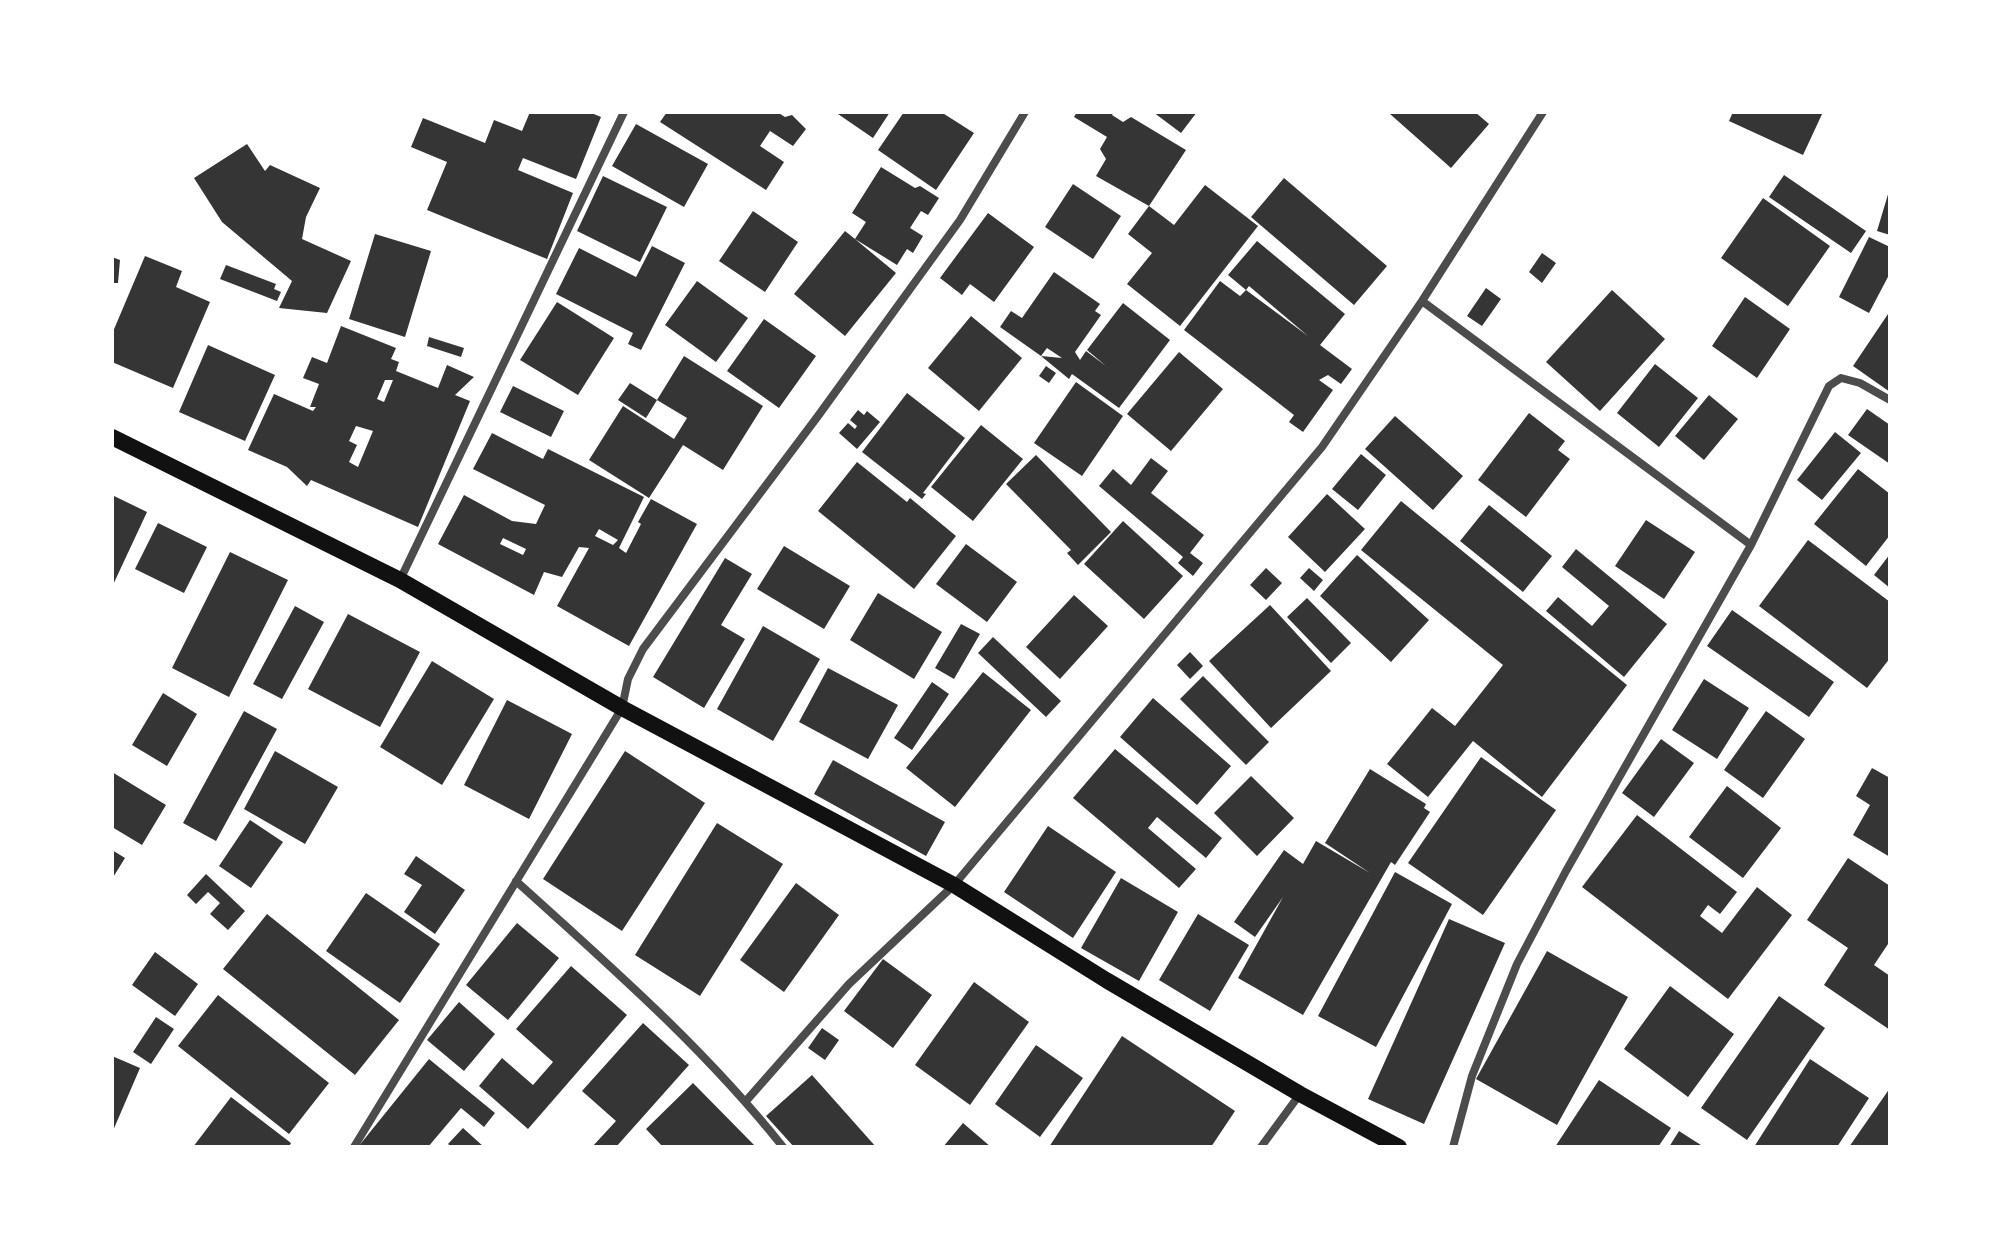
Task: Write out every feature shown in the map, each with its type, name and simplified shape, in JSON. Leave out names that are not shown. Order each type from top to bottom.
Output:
[{"type":"main road","points":[[112,437],[400,580],[622,708],[954,885],[1106,980],[1300,1094],[1399,1147]]},
{"type":"street","points":[[400,580],[624,112]]},
{"type":"street","points":[[354,1147],[622,708],[628,679],[643,649],[960,220],[1025,112]]},
{"type":"street","points":[[746,1101],[849,984],[954,885],[1322,447],[1422,301],[1543,112]]},
{"type":"street","points":[[1422,301],[1751,545]]},
{"type":"street","points":[[1453,1147],[1472,1076],[1517,964],[1566,871],[1751,545],[1829,386],[1841,378],[1860,383],[1890,400]]},
{"type":"street","points":[[516,881],[657,1008],[746,1101],[783,1147]]},
{"type":"street","points":[[1261,1147],[1300,1094]]},
{"type":"building","points":[[530,112],[589,112],[601,117],[576,179],[523,158],[518,170],[573,193],[547,259],[427,210],[447,162],[411,147],[423,118],[485,143],[494,120],[522,131]]},
{"type":"building","points":[[667,112],[777,112],[785,117],[792,115],[806,129],[793,146],[770,131],[760,146],[784,162],[766,190],[660,122]]},
{"type":"building","points":[[835,112],[890,112],[873,138]]},
{"type":"building","points":[[904,112],[941,112],[974,133],[936,190],[878,150]]},
{"type":"building","points":[[1077,112],[1114,112],[1112,115],[1123,122],[1131,117],[1186,150],[1149,206],[1096,176],[1106,159],[1100,149],[1107,137],[1074,117]]},
{"type":"building","points":[[1153,112],[1197,112],[1181,133]]},
{"type":"building","points":[[1475,112],[1489,124],[1451,168],[1390,114]]},
{"type":"building","points":[[1733,112],[1823,112],[1803,155],[1729,121]]},
{"type":"building","points":[[636,124],[708,164],[684,207],[612,166]]},
{"type":"building","points":[[247,144],[265,171],[270,165],[320,188],[306,217],[302,239],[351,261],[327,313],[279,308],[292,281],[222,222],[194,178]]},
{"type":"building","points":[[881,167],[915,188],[920,186],[939,198],[928,215],[921,211],[910,228],[923,236],[913,253],[907,249],[897,265],[855,239],[866,222],[852,213]]},
{"type":"building","points":[[1784,175],[1866,231],[1851,253],[1769,197]]},
{"type":"building","points":[[603,176],[667,207],[640,262],[577,231]]},
{"type":"building","points":[[1284,178],[1387,266],[1354,305],[1251,217]]},
{"type":"building","points":[[1073,184],[1121,216],[1093,259],[1045,227]]},
{"type":"building","points":[[1205,185],[1258,226],[1180,326],[1127,284],[1152,253],[1128,234],[1149,206],[1174,225]]},
{"type":"building","points":[[1890,191],[1890,235],[1877,231]]},
{"type":"building","points":[[1763,198],[1830,246],[1788,306],[1721,258]]},
{"type":"building","points":[[753,211],[798,242],[765,292],[719,261]]},
{"type":"building","points":[[988,213],[1034,247],[994,302],[970,284],[962,295],[940,278]]},
{"type":"building","points":[[845,231],[896,273],[845,336],[794,294]]},
{"type":"building","points":[[375,234],[431,251],[405,337],[349,319]]},
{"type":"building","points":[[1869,237],[1890,247],[1890,273],[1869,313],[1839,297]]},
{"type":"building","points":[[1257,241],[1345,314],[1320,345],[1352,369],[1341,384],[1328,375],[1319,380],[1333,390],[1303,432],[1289,422],[1294,415],[1184,330],[1220,281],[1240,296],[1246,290],[1228,275]],"holes":[[[1249,286],[1308,336],[1246,290]]]},
{"type":"building","points":[[652,246],[685,263],[641,350],[628,344],[633,333],[556,294],[579,248],[636,277]]},
{"type":"building","points":[[1542,253],[1556,263],[1542,283],[1529,272]]},
{"type":"building","points":[[145,256],[182,271],[176,287],[210,302],[173,388],[112,362],[112,334]]},
{"type":"building","points":[[112,257],[120,260],[118,283],[112,283]]},
{"type":"building","points":[[226,265],[276,284],[274,289],[281,292],[277,301],[220,279]]},
{"type":"building","points":[[1054,272],[1100,304],[1095,311],[1101,315],[1075,352],[1080,360],[1086,351],[1106,366],[1087,350],[1123,303],[1170,340],[1119,408],[1072,374],[1069,379],[1000,327],[1011,311],[1022,318]],"holes":[[[1047,348],[1062,358],[1041,356]]]},
{"type":"building","points":[[697,281],[748,318],[716,362],[665,325]]},
{"type":"building","points":[[1486,288],[1501,299],[1482,326],[1467,316]]},
{"type":"building","points":[[1612,290],[1665,339],[1600,411],[1546,362]]},
{"type":"building","points":[[1745,297],[1790,329],[1757,378],[1712,346]]},
{"type":"building","points":[[557,302],[614,338],[578,395],[520,360]]},
{"type":"building","points":[[1890,311],[1890,392],[1853,366]]},
{"type":"building","points":[[971,316],[1022,358],[979,411],[928,368]]},
{"type":"building","points":[[764,319],[816,356],[779,408],[727,371]]},
{"type":"building","points":[[341,326],[396,348],[391,359],[399,362],[396,371],[438,388],[447,365],[474,377],[455,395],[470,401],[418,527],[311,480],[307,486],[287,467],[248,450],[274,394],[313,411],[316,407],[310,407],[319,384],[303,378],[312,357],[327,363]],"holes":[[[385,380],[393,380],[384,402],[377,399]],[[356,426],[373,431],[358,467],[349,462],[357,445],[349,441]]]},
{"type":"building","points":[[429,337],[464,348],[461,357],[427,346]]},
{"type":"building","points":[[208,345],[275,375],[245,441],[179,412]]},
{"type":"building","points":[[1179,352],[1223,389],[1171,451],[1127,414]]},
{"type":"building","points":[[684,356],[763,406],[723,470],[683,445],[649,498],[589,460],[623,406],[674,439],[687,418],[657,400]]},
{"type":"building","points":[[1655,364],[1698,398],[1659,447],[1617,413]]},
{"type":"building","points":[[1046,366],[1056,373],[1049,383],[1039,376]]},
{"type":"building","points":[[1076,382],[1123,416],[1082,476],[1034,443]]},
{"type":"building","points":[[630,383],[657,400],[646,418],[618,400]]},
{"type":"building","points":[[513,386],[564,411],[551,437],[500,412]]},
{"type":"building","points":[[907,393],[965,438],[923,493],[926,494],[922,499],[862,452]]},
{"type":"building","points":[[1709,395],[1738,419],[1704,460],[1675,436]]},
{"type":"building","points":[[1867,409],[1890,425],[1890,464],[1848,435]]},
{"type":"building","points":[[858,410],[864,415],[867,411],[880,422],[857,449],[839,433],[848,423],[855,429],[857,426],[850,420]]},
{"type":"building","points":[[1529,413],[1565,441],[1558,450],[1570,459],[1526,517],[1478,480]]},
{"type":"building","points":[[1395,416],[1463,476],[1433,510],[1365,449]]},
{"type":"building","points":[[981,425],[1023,459],[973,521],[931,487]]},
{"type":"building","points":[[1835,432],[1861,453],[1822,500],[1797,480]]},
{"type":"building","points":[[492,433],[543,459],[548,449],[644,497],[619,548],[626,553],[651,499],[697,524],[629,646],[557,606],[589,548],[579,547],[562,577],[544,572],[534,595],[438,544],[464,495],[512,521],[536,524],[545,505],[473,469]],"holes":[[[599,529],[618,540],[613,545],[595,536]],[[503,538],[526,549],[523,555],[500,544]]]},
{"type":"building","points":[[1361,454],[1386,475],[1358,510],[1332,489]]},
{"type":"building","points":[[1036,455],[1111,532],[1078,565],[1067,553],[1071,550],[1006,484]]},
{"type":"building","points":[[1151,458],[1168,471],[1151,493],[1204,535],[1190,553],[1203,563],[1193,576],[1178,563],[1183,557],[1099,486],[1113,469],[1131,485]]},
{"type":"building","points":[[857,462],[907,502],[910,498],[956,536],[914,589],[818,511]]},
{"type":"building","points":[[1858,469],[1890,494],[1890,535],[1866,566],[1814,524]]},
{"type":"building","points":[[1327,494],[1365,529],[1325,572],[1288,537]]},
{"type":"building","points":[[112,495],[147,512],[112,587]]},
{"type":"building","points":[[1401,501],[1627,685],[1542,797],[1473,741],[1428,797],[1387,764],[1432,708],[1455,726],[1503,665],[1361,550]]},
{"type":"building","points":[[1489,505],[1552,556],[1523,592],[1460,541]]},
{"type":"building","points":[[1646,520],[1695,552],[1664,599],[1615,566]]},
{"type":"building","points":[[1123,521],[1183,576],[1144,619],[1084,564]]},
{"type":"building","points":[[158,523],[207,547],[184,593],[135,569]]},
{"type":"building","points":[[1808,540],[1890,602],[1890,658],[1867,688],[1759,606]]},
{"type":"building","points":[[966,544],[1017,582],[987,622],[936,584]]},
{"type":"building","points":[[784,546],[850,586],[824,629],[757,589]]},
{"type":"building","points":[[1576,549],[1667,624],[1624,677],[1546,611],[1558,597],[1592,626],[1609,606],[1562,567]]},
{"type":"building","points":[[230,552],[288,580],[229,697],[172,668]]},
{"type":"building","points":[[1890,554],[1890,588],[1874,575]]},
{"type":"building","points":[[1357,555],[1429,620],[1391,662],[1320,596]]},
{"type":"building","points":[[725,558],[752,574],[721,625],[745,639],[704,708],[653,677]]},
{"type":"building","points":[[1266,568],[1282,583],[1266,600],[1250,585]]},
{"type":"building","points":[[1309,568],[1323,580],[1314,591],[1300,578]]},
{"type":"building","points":[[878,593],[942,632],[914,679],[850,640]]},
{"type":"building","points":[[1074,595],[1108,626],[1060,679],[1026,647]]},
{"type":"building","points":[[1307,598],[1351,643],[1331,663],[1287,617]]},
{"type":"building","points":[[1270,605],[1331,671],[1271,728],[1209,661]]},
{"type":"building","points":[[295,606],[324,622],[282,699],[253,684]]},
{"type":"building","points":[[1732,610],[1834,682],[1809,717],[1707,646]]},
{"type":"building","points":[[348,614],[420,652],[380,727],[308,689]]},
{"type":"building","points":[[961,624],[980,634],[954,679],[935,668]]},
{"type":"building","points":[[763,626],[820,659],[773,741],[717,709]]},
{"type":"building","points":[[993,637],[1061,701],[1046,717],[978,653]]},
{"type":"building","points":[[1190,652],[1203,666],[1190,679],[1177,665]]},
{"type":"building","points":[[432,661],[494,699],[442,785],[380,747]]},
{"type":"building","points":[[828,668],[898,705],[868,759],[799,722]]},
{"type":"building","points":[[983,672],[1031,710],[955,807],[906,768]]},
{"type":"building","points":[[1203,676],[1269,742],[1246,765],[1180,699]]},
{"type":"building","points":[[1704,679],[1749,708],[1717,759],[1672,730]]},
{"type":"building","points":[[932,682],[949,694],[912,750],[894,738]]},
{"type":"building","points":[[163,693],[197,714],[167,766],[132,745]]},
{"type":"building","points":[[1153,698],[1231,766],[1197,805],[1120,737]]},
{"type":"building","points":[[507,700],[572,734],[529,819],[464,785]]},
{"type":"building","points":[[244,711],[277,729],[216,841],[183,823]]},
{"type":"building","points":[[1766,711],[1805,739],[1763,798],[1724,770]]},
{"type":"building","points":[[1661,739],[1694,763],[1654,817],[1622,793]]},
{"type":"building","points":[[1115,749],[1222,838],[1206,858],[1157,817],[1148,828],[1196,869],[1179,888],[1073,798]]},
{"type":"building","points":[[275,751],[338,787],[305,844],[244,809]]},
{"type":"building","points":[[625,751],[705,803],[622,931],[543,879]]},
{"type":"building","points":[[1481,757],[1556,810],[1483,915],[1408,863]]},
{"type":"building","points":[[833,760],[945,822],[926,856],[814,794]]},
{"type":"building","points":[[1872,768],[1890,778],[1890,857],[1853,835],[1870,805],[1856,796]]},
{"type":"building","points":[[1370,769],[1426,804],[1424,808],[1430,812],[1395,865],[1391,862],[1303,1015],[1238,978],[1283,897],[1255,937],[1234,922],[1284,850],[1303,864],[1316,841],[1370,873],[1325,843]]},
{"type":"building","points":[[112,772],[166,805],[142,845],[112,827]]},
{"type":"building","points":[[1251,776],[1294,818],[1257,856],[1214,813]]},
{"type":"building","points":[[1727,786],[1781,828],[1743,878],[1689,837]]},
{"type":"building","points":[[1637,815],[1737,892],[1720,914],[1708,905],[1700,916],[1722,933],[1757,887],[1792,915],[1728,999],[1582,887]]},
{"type":"building","points":[[250,820],[283,842],[251,888],[219,866]]},
{"type":"building","points":[[717,823],[783,864],[700,996],[635,955]]},
{"type":"building","points":[[1048,826],[1116,872],[1073,938],[1004,892]]},
{"type":"building","points":[[112,850],[125,858],[112,879]]},
{"type":"building","points":[[416,856],[465,890],[435,934],[404,912],[422,885],[404,874]]},
{"type":"building","points":[[1848,858],[1890,886],[1890,941],[1874,965],[1890,976],[1890,1030],[1824,985],[1848,948],[1807,920]]},
{"type":"building","points":[[1395,872],[1452,904],[1376,1047],[1318,1016]]},
{"type":"building","points":[[206,874],[245,911],[228,930],[210,914],[220,903],[208,892],[196,904],[187,895]]},
{"type":"building","points":[[1121,878],[1178,912],[1139,981],[1081,948]]},
{"type":"building","points":[[796,883],[839,915],[784,992],[740,960]]},
{"type":"building","points":[[366,893],[440,944],[400,1003],[326,951]]},
{"type":"building","points":[[267,914],[399,1020],[355,1075],[223,969]]},
{"type":"building","points":[[1198,914],[1249,945],[1210,1011],[1159,980]]},
{"type":"building","points":[[1449,919],[1505,943],[1424,1124],[1368,1099]]},
{"type":"building","points":[[517,923],[559,958],[508,1020],[466,985]]},
{"type":"building","points":[[1547,951],[1628,997],[1557,1125],[1476,1079]]},
{"type":"building","points":[[155,952],[198,984],[175,1016],[132,985]]},
{"type":"building","points":[[883,959],[932,995],[893,1048],[844,1011]]},
{"type":"building","points":[[571,966],[627,1015],[528,1129],[479,1086],[502,1058],[533,1085],[553,1062],[516,1029]]},
{"type":"building","points":[[974,982],[1029,1022],[970,1105],[915,1065]]},
{"type":"building","points":[[1670,986],[1734,1034],[1688,1097],[1624,1049]]},
{"type":"building","points":[[218,995],[329,1083],[289,1134],[178,1046]]},
{"type":"building","points":[[1779,996],[1825,1028],[1747,1140],[1701,1108]]},
{"type":"building","points":[[459,1002],[495,1034],[464,1071],[427,1040]]},
{"type":"building","points":[[156,1017],[174,1029],[151,1064],[133,1052]]},
{"type":"building","points":[[643,1023],[689,1065],[616,1147],[592,1147],[616,1121],[582,1091]]},
{"type":"building","points":[[822,1028],[839,1040],[825,1060],[808,1048]]},
{"type":"building","points":[[1122,1036],[1235,1111],[1211,1147],[1049,1147]]},
{"type":"building","points":[[1036,1045],[1083,1078],[1040,1137],[995,1104]]},
{"type":"building","points":[[112,1056],[140,1068],[112,1133]]},
{"type":"building","points":[[429,1059],[495,1113],[484,1127],[461,1108],[428,1147],[358,1147]]},
{"type":"building","points":[[1810,1059],[1869,1098],[1837,1147],[1754,1147]]},
{"type":"building","points":[[812,1075],[876,1147],[794,1147],[766,1116]]},
{"type":"building","points":[[1599,1080],[1671,1128],[1658,1147],[1555,1147]]},
{"type":"building","points":[[693,1083],[756,1147],[663,1147],[646,1129]]},
{"type":"building","points":[[1890,1088],[1890,1147],[1849,1147]]},
{"type":"building","points":[[231,1097],[291,1143],[289,1147],[193,1147]]},
{"type":"building","points":[[963,1123],[991,1147],[943,1147]]},
{"type":"building","points":[[463,1128],[484,1147],[452,1147],[448,1144]]},
{"type":"building","points":[[1679,1131],[1704,1147],[1669,1147]]}]
